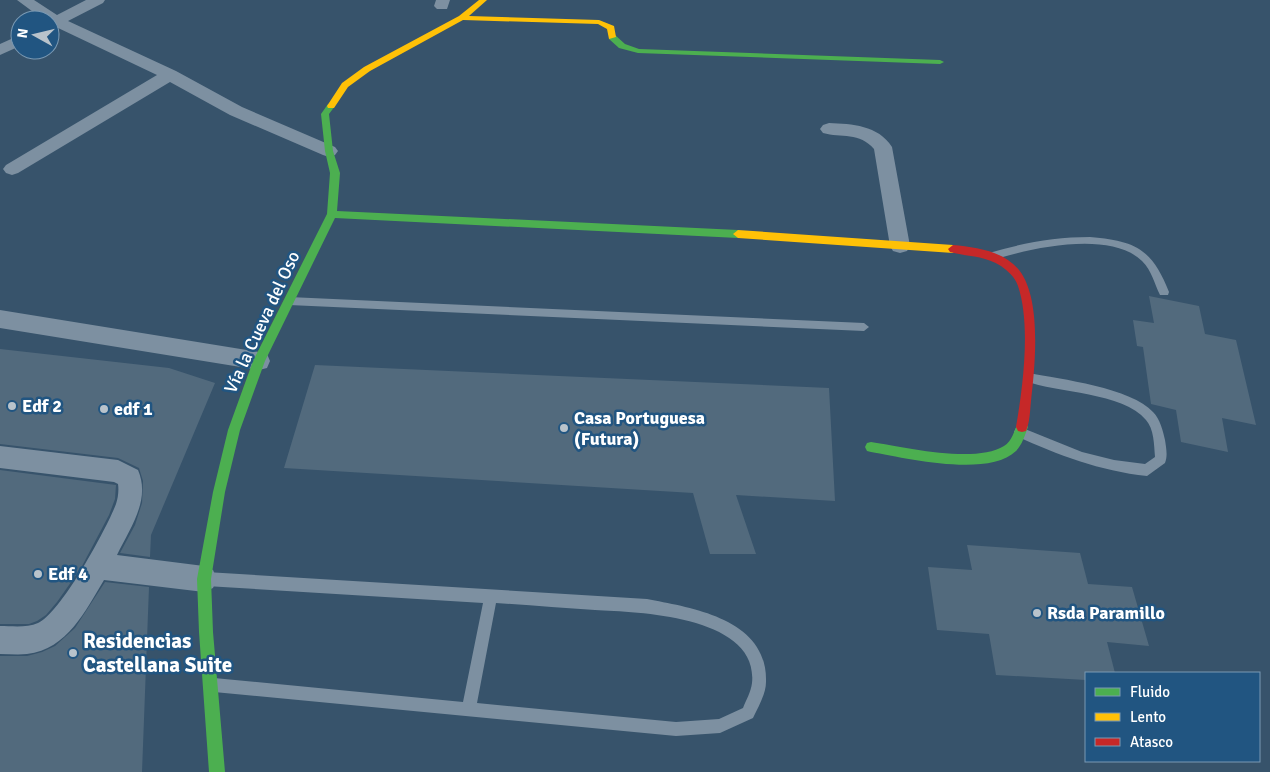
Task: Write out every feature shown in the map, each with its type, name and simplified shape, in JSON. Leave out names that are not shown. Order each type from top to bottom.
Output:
[{"type":"street","points":[[24,0],[37,10]]},
{"type":"street","points":[[60,19],[98,0]]},
{"type":"street","name":"Vía la Cueva del Oso","points":[[217,772],[206,632],[204,579],[218,492],[234,430],[259,361],[332,214],[335,173],[325,114],[345,86],[367,69],[391,54],[462,18],[484,0]]},
{"type":"street","points":[[462,18],[599,22],[611,28],[612,38],[622,46],[638,51],[940,62]]},
{"type":"street","points":[[60,26],[170,75],[236,111],[330,152]]},
{"type":"street","points":[[12,169],[170,75]]},
{"type":"street","points":[[829,129],[866,133],[876,138],[883,147],[900,246]]},
{"type":"street","points":[[332,214],[427,220],[675,230],[971,250],[993,256],[1011,268],[1022,281],[1026,306],[1029,378],[1020,432],[1010,450],[991,458],[964,460],[871,447]]},
{"type":"street","points":[[0,319],[259,361]]},
{"type":"street","points":[[0,457],[118,471],[129,478],[131,488],[129,504],[98,566],[68,614],[48,634],[28,640],[0,640]]},
{"type":"street","points":[[98,566],[204,579]]},
{"type":"lane","points":[[993,256],[1034,245],[1067,241],[1122,245],[1142,255],[1156,271],[1164,292]]},
{"type":"lane","points":[[289,302],[864,327]]},
{"type":"lane","points":[[1020,432],[1049,446],[1091,461],[1121,468],[1148,470],[1160,459],[1160,437],[1149,414],[1128,401],[1029,378]]},
{"type":"lane","points":[[204,579],[647,606],[690,615],[730,628],[752,649],[759,681],[748,713],[720,726],[676,729],[210,685]]},
{"type":"lane","points":[[469,709],[491,597]]},
{"type":"building","points":[[1149,296],[1199,306],[1205,334],[1236,340],[1256,425],[1222,418],[1228,452],[1181,442],[1176,410],[1151,404],[1143,347],[1137,346],[1133,320],[1154,323]]},
{"type":"building","points":[[0,349],[169,368],[215,383],[151,535],[150,557],[120,553],[135,525],[142,503],[143,481],[139,468],[118,458],[0,444]]},
{"type":"building","name":"Casa Portuguesa (Futura)","points":[[315,365],[829,388],[835,501],[736,495],[756,554],[710,554],[693,493],[284,468]]},
{"type":"building","name":"Edf 4","points":[[0,470],[116,485],[115,499],[109,515],[81,568],[46,615],[29,624],[0,624]]},
{"type":"building","name":"Rsda Paramillo","points":[[967,545],[1080,553],[1088,584],[1132,587],[1149,646],[1107,642],[1115,672],[1085,672],[1085,680],[996,675],[989,634],[937,630],[928,567],[972,570]]},
{"type":"building","points":[[105,582],[149,587],[142,772],[0,772],[0,656],[27,656],[55,646],[75,628]]},
{"type":"traffic: fast","points":[[612,37],[622,46],[638,51],[940,62]]},
{"type":"traffic: fast","points":[[217,772],[206,632],[204,579],[219,492],[234,430],[259,361],[332,214],[335,173],[329,151],[325,114],[331,106]]},
{"type":"traffic: fast","points":[[332,214],[738,234]]},
{"type":"traffic: fast","points":[[871,447],[941,458],[979,459],[995,456],[1011,448],[1017,440],[1022,427]]},
{"type":"traffic: slow","points":[[331,106],[345,85],[367,69],[462,18],[483,0]]},
{"type":"traffic: slow","points":[[462,18],[599,22],[611,28],[612,37]]},
{"type":"traffic: slow","points":[[738,234],[953,249]]},
{"type":"traffic: jam","points":[[953,249],[978,252],[995,258],[1010,267],[1023,285],[1027,303],[1029,347],[1027,393],[1022,427]]},
{"type":"place","name":"Edf 2","points":[[12,406]]},
{"type":"place","name":"edf 1","points":[[104,409]]},
{"type":"place","name":"Casa Portuguesa (Futura)","points":[[564,428]]},
{"type":"place","name":"Edf 4","points":[[38,574]]},
{"type":"place","name":"Rsda Paramillo","points":[[1037,613]]},
{"type":"place","name":"Residencias Castellana Suite","points":[[73,653]]}]
